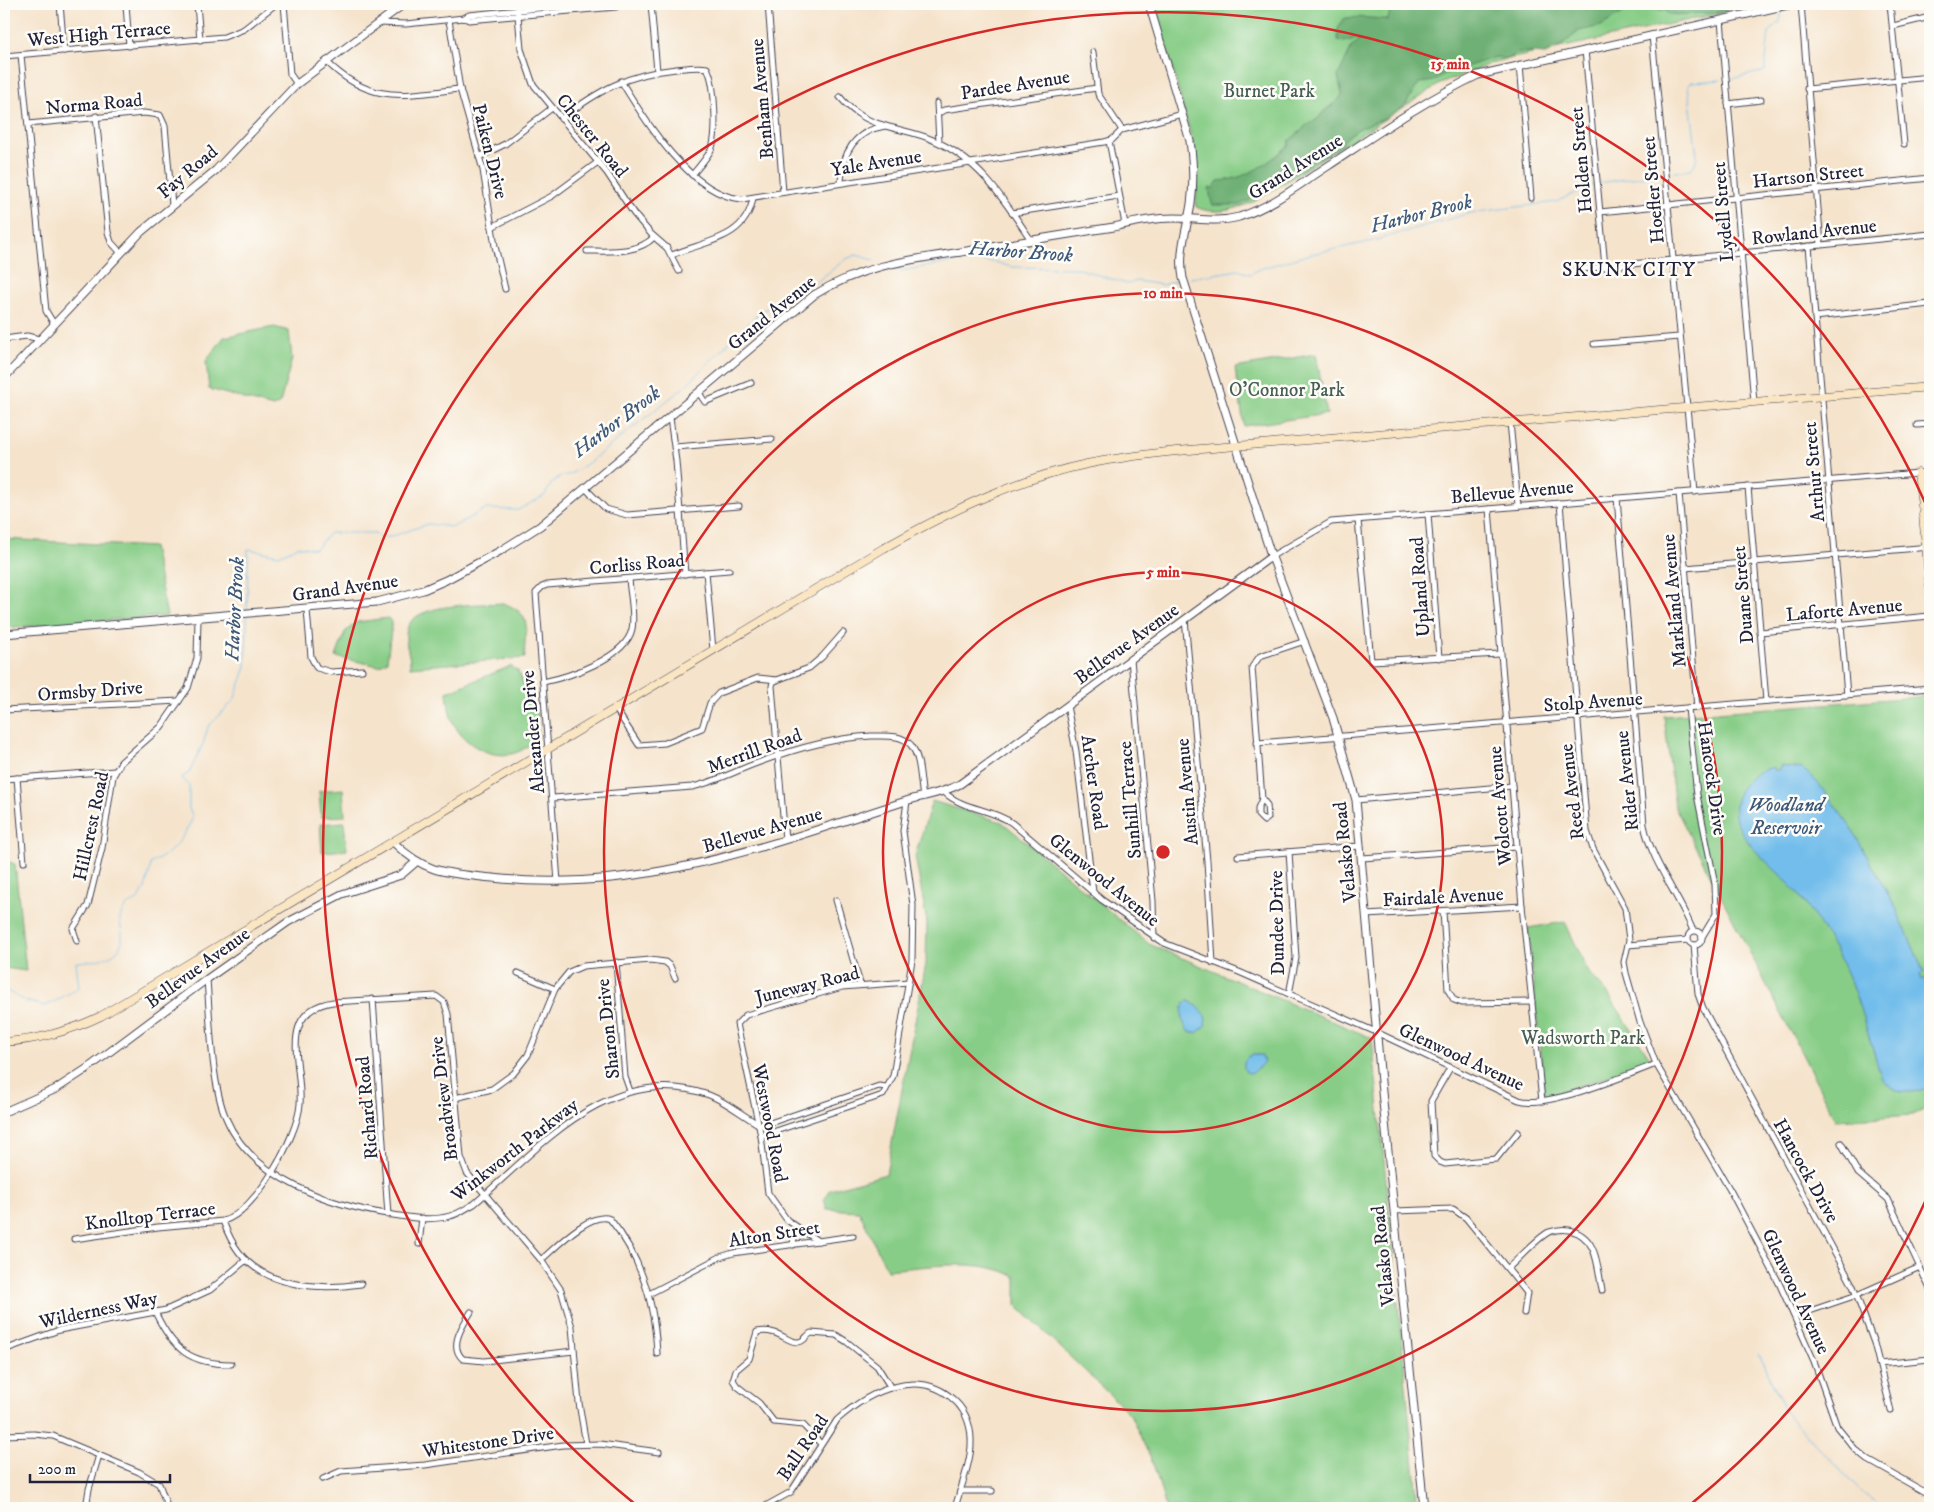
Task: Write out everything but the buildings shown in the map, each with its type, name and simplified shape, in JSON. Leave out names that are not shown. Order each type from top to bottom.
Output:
[{"type":"main road","points":[[4,1042],[38,1038],[63,1032],[101,1016],[615,708],[926,525],[1000,491],[1088,464],[1136,456],[1930,387]]},
{"type":"main road","points":[[1918,473],[1928,547],[1930,587]]},
{"type":"main road","points":[[1923,515],[1930,480]]},
{"type":"street","points":[[60,4],[64,51]]},
{"type":"street","points":[[126,4],[128,46]]},
{"type":"street","points":[[197,4],[200,40]]},
{"type":"street","name":"West High Terrace","points":[[4,56],[200,40],[234,35],[276,4]]},
{"type":"street","points":[[284,4],[289,70],[297,84]]},
{"type":"street","name":"Fay Road","points":[[4,378],[39,338],[121,253],[172,206],[216,170],[297,84],[404,4]]},
{"type":"street","points":[[464,18],[469,14],[518,7],[577,4],[576,11]]},
{"type":"street","points":[[378,24],[406,24],[464,18],[469,20],[518,17],[616,7],[621,4]]},
{"type":"street","points":[[651,4],[656,71]]},
{"type":"street","name":"Benham Avenue","points":[[768,4],[783,192]]},
{"type":"street","name":"Velasko Road","points":[[1148,4],[1182,114],[1193,159],[1193,186],[1181,256],[1183,278],[1272,556],[1305,641],[1338,736],[1356,800],[1376,1032],[1424,1508]]},
{"type":"street","name":"Grand Avenue","points":[[4,634],[307,610],[377,602],[423,590],[446,580],[528,534],[586,489],[781,322],[834,283],[878,266],[1158,218],[1223,220],[1260,208],[1434,96],[1483,73],[1792,4]]},
{"type":"street","points":[[1801,4],[1821,245]]},
{"type":"street","points":[[1890,4],[1904,144]]},
{"type":"street","name":"Chester Road","points":[[518,7],[521,49],[527,70],[534,84],[598,162],[634,214],[672,255],[679,271]]},
{"type":"street","points":[[1893,26],[1930,17]]},
{"type":"street","name":"Paiken Drive","points":[[449,20],[460,89],[488,191],[492,227],[505,289]]},
{"type":"street","name":"Lydell Street","points":[[1721,20],[1754,402]]},
{"type":"street","name":"Hoefler Street","points":[[1652,35],[1695,492]]},
{"type":"street","name":"Holden Street","points":[[1585,50],[1605,267]]},
{"type":"street","points":[[1093,52],[1097,88],[1112,118],[1122,130]]},
{"type":"street","points":[[21,55],[46,311],[54,324]]},
{"type":"street","points":[[326,61],[351,82],[388,95],[460,89]]},
{"type":"street","points":[[1520,64],[1531,198]]},
{"type":"street","points":[[562,119],[594,96],[621,81],[656,71],[705,67],[709,73],[714,110],[713,144],[692,175]]},
{"type":"street","points":[[1808,89],[1930,77]]},
{"type":"street","name":"Yale Avenue","points":[[621,81],[646,120],[692,175],[719,194],[735,198],[753,198],[841,182],[1109,141]]},
{"type":"street","name":"Pardee Avenue","points":[[939,113],[944,110],[1097,88]]},
{"type":"street","points":[[840,98],[857,113],[886,126],[939,142],[971,163],[1002,197],[1031,240]]},
{"type":"street","points":[[1728,104],[1761,100]]},
{"type":"street","points":[[937,103],[939,142]]},
{"type":"street","points":[[479,157],[505,144],[552,108]]},
{"type":"street","name":"Norma Road","points":[[28,124],[153,112],[162,118],[172,206]]},
{"type":"street","points":[[1125,224],[1109,141],[1122,130],[1182,114]]},
{"type":"street","points":[[96,116],[108,232],[111,242],[121,253]]},
{"type":"street","points":[[841,182],[845,155],[854,142],[866,132],[886,126]]},
{"type":"street","points":[[492,227],[552,196],[598,162]]},
{"type":"street","name":"Hartson Street","points":[[1600,212],[1930,178]]},
{"type":"street","points":[[1012,213],[1119,196]]},
{"type":"street","points":[[672,255],[727,235],[738,229],[750,211],[753,198]]},
{"type":"street","name":"Rowland Avenue","points":[[1582,269],[1930,234]]},
{"type":"street","points":[[587,251],[631,249],[641,246],[654,237]]},
{"type":"street","name":"Arthur Street","points":[[1809,246],[1848,694]]},
{"type":"street","points":[[1815,317],[1930,304]]},
{"type":"street","points":[[4,339],[27,336],[39,338]]},
{"type":"street","points":[[1594,344],[1680,337]]},
{"type":"street","points":[[699,393],[705,402],[751,383]]},
{"type":"street","points":[[670,418],[681,511],[685,574]]},
{"type":"street","points":[[1510,422],[1518,506]]},
{"type":"street","points":[[1917,425],[1930,424]]},
{"type":"street","points":[[674,447],[772,439]]},
{"type":"street","name":"Bellevue Avenue","points":[[393,842],[416,862],[451,874],[558,883],[660,872],[707,863],[907,801],[944,792],[960,784],[1272,556],[1324,525],[1358,520],[1518,506],[1930,472]]},
{"type":"street","name":"Duane Street","points":[[1748,487],[1766,701]]},
{"type":"street","points":[[586,489],[606,508],[614,513],[627,515],[739,506]]},
{"type":"street","name":"Markland Avenue","points":[[1679,493],[1697,708]]},
{"type":"street","name":"Rider Avenue","points":[[1617,498],[1647,838],[1685,909],[1693,931]]},
{"type":"street","name":"Reed Avenue","points":[[1560,503],[1587,831],[1593,849],[1624,908],[1628,945],[1624,962],[1626,973],[1638,1015],[1656,1064]]},
{"type":"street","name":"Wolcott Avenue","points":[[1489,509],[1522,906],[1542,1101]]},
{"type":"street","name":"Upland Road","points":[[1428,514],[1439,658]]},
{"type":"street","points":[[1358,520],[1371,662],[1500,654]]},
{"type":"street","points":[[1685,568],[1928,547]]},
{"type":"street","name":"Corliss Road","points":[[547,585],[729,570]]},
{"type":"street","points":[[706,572],[713,650]]},
{"type":"street","points":[[543,682],[579,673],[623,645],[629,638],[632,626],[629,579]]},
{"type":"street","name":"Alexander Drive","points":[[547,585],[538,590],[535,600],[549,748],[558,883]]},
{"type":"street","points":[[307,610],[313,663],[321,670],[331,672],[362,670]]},
{"type":"street","name":"Laforte Avenue","points":[[1760,632],[1930,616]]},
{"type":"street","name":"Hillcrest Road","points":[[77,941],[73,929],[88,905],[102,848],[109,790],[115,771],[128,756],[161,727],[188,688],[195,668],[198,619]]},
{"type":"street","name":"Austin Avenue","points":[[1185,619],[1207,861],[1213,963]]},
{"type":"street","points":[[785,840],[773,682],[814,665],[843,633]]},
{"type":"street","points":[[1262,799],[1252,684],[1253,664],[1263,654],[1305,641]]},
{"type":"street","name":"Sunhill Terrace","points":[[1131,660],[1153,901],[1154,938]]},
{"type":"street","points":[[615,708],[639,745],[653,745],[702,728],[710,703],[719,693],[758,678],[777,680]]},
{"type":"street","name":"Stolp Avenue","points":[[1257,743],[1930,688]]},
{"type":"street","name":"Ormsby Drive","points":[[4,710],[179,700]]},
{"type":"street","name":"Archer Road","points":[[1067,706],[1076,751],[1094,892]]},
{"type":"street","name":"Hancock Drive","points":[[1688,708],[1697,795],[1715,884],[1716,914],[1700,943],[1694,945],[1698,994],[1715,1035],[1857,1295],[1892,1412]]},
{"type":"street","name":"Merrill Road","points":[[553,798],[709,784],[778,755],[831,741],[894,736],[908,742],[914,750],[923,797]]},
{"type":"street","points":[[4,779],[115,771]]},
{"type":"street","points":[[17,778],[24,862]]},
{"type":"street","points":[[1356,800],[1512,786]]},
{"type":"street","name":"Glenwood Avenue","points":[[944,792],[956,802],[1003,816],[1094,892],[1154,938],[1179,951],[1289,994],[1376,1032],[1519,1100],[1533,1103],[1542,1101],[1587,1088],[1656,1064],[1730,1190],[1795,1316],[1814,1361],[1832,1417],[1846,1439],[1868,1460],[1930,1495]]},
{"type":"street","points":[[761,1136],[883,1095],[892,1076],[909,982],[914,922],[903,831],[907,801]]},
{"type":"street","points":[[1238,856],[1360,846]]},
{"type":"street","points":[[1362,858],[1517,847]]},
{"type":"street","name":"Dundee Drive","points":[[1289,852],[1296,958],[1289,994]]},
{"type":"street","name":"Bellevue Avenue","points":[[4,1112],[23,1106],[72,1078],[206,979],[288,922],[342,894],[396,878],[406,872],[416,862]]},
{"type":"street","points":[[836,900],[860,984]]},
{"type":"street","name":"Fairdale Avenue","points":[[1366,915],[1522,906]]},
{"type":"street","points":[[1443,911],[1448,990],[1452,998],[1462,1003],[1532,1002]]},
{"type":"street","points":[[1688,940],[1688,935],[1693,931],[1700,933],[1702,937]]},
{"type":"street","points":[[1628,945],[1688,940],[1694,945]]},
{"type":"street","points":[[455,1098],[492,1089],[514,1073],[531,1050],[555,989],[563,978],[578,967],[650,960],[665,962],[670,966],[675,978]]},
{"type":"street","name":"Sharon Drive","points":[[616,962],[625,1077],[630,1092]]},
{"type":"street","points":[[518,973],[555,989]]},
{"type":"street","name":"Winkworth Parkway","points":[[206,979],[220,1103],[239,1142],[272,1171],[292,1183],[340,1204],[388,1215],[422,1218],[451,1216],[474,1204],[567,1123],[597,1104],[630,1092],[665,1086],[699,1092],[732,1107],[758,1124]]},
{"type":"street","name":"Juneway Road","points":[[742,1016],[842,987],[860,984],[909,982]]},
{"type":"street","name":"Knolltop Terrace","points":[[74,1239],[158,1226],[223,1221],[250,1204],[292,1138],[298,1122],[300,1104],[296,1037],[303,1019],[312,1010],[323,1004],[431,996]]},
{"type":"street","name":"Broadview Drive","points":[[431,996],[441,998],[448,1014],[461,1157],[467,1173],[541,1260],[560,1290],[566,1305],[586,1444]]},
{"type":"street","name":"Richard Road","points":[[373,999],[388,1215]]},
{"type":"street","name":"Westwood Road","points":[[742,1016],[736,1024],[761,1136],[768,1193],[780,1212],[795,1228],[818,1241]]},
{"type":"street","points":[[1450,1068],[1432,1096],[1430,1108],[1434,1156],[1440,1162],[1445,1164],[1496,1159],[1518,1132]]},
{"type":"street","points":[[758,1124],[764,1124],[879,1086],[886,1087]]},
{"type":"street","points":[[1842,1143],[1858,1173],[1888,1199],[1930,1289]]},
{"type":"street","points":[[1394,1211],[1453,1209],[1466,1218],[1527,1293],[1524,1313]]},
{"type":"street","points":[[541,1260],[590,1220],[599,1217],[610,1218],[641,1272],[649,1294],[657,1354]]},
{"type":"street","points":[[419,1244],[422,1218]]},
{"type":"street","points":[[223,1221],[234,1245],[246,1260],[264,1272],[297,1285],[324,1288],[361,1284]]},
{"type":"street","points":[[792,1245],[795,1228]]},
{"type":"street","points":[[1508,1268],[1549,1232],[1563,1229],[1576,1232],[1588,1239],[1595,1251],[1602,1290]]},
{"type":"street","name":"Alton Street","points":[[649,1294],[720,1257],[752,1249],[853,1236]]},
{"type":"street","name":"Wilderness Way","points":[[4,1350],[59,1330],[96,1322],[156,1314],[202,1295],[246,1260]]},
{"type":"street","points":[[1795,1316],[1857,1295],[1920,1267]]},
{"type":"street","points":[[471,1312],[456,1345],[456,1351],[463,1359],[484,1361],[574,1351]]},
{"type":"street","points":[[156,1314],[170,1338],[185,1354],[207,1363],[231,1364]]},
{"type":"street","points":[[821,1444],[803,1425],[774,1422],[759,1403],[737,1386],[733,1375],[749,1359],[757,1332],[775,1331],[796,1342],[802,1341],[811,1333],[828,1334],[838,1337],[869,1358],[891,1388]]},
{"type":"street","points":[[1879,1364],[1930,1359]]},
{"type":"street","name":"Ball Road","points":[[762,1508],[791,1492],[836,1420],[854,1406],[891,1388],[915,1383],[931,1385],[947,1393],[966,1415],[971,1446],[955,1508]]},
{"type":"street","points":[[4,1436],[34,1434],[53,1436],[99,1455],[155,1480],[163,1490],[168,1508]]},
{"type":"street","name":"Whitestone Drive","points":[[324,1479],[341,1471],[425,1465],[485,1458],[533,1449],[586,1444],[638,1448],[659,1452]]},
{"type":"street","points":[[86,1508],[99,1455]]},
{"type":"street","points":[[960,1491],[992,1491]]},
{"type":"green space","name":"Burnet Park","points":[[1155,4],[1713,4],[1722,13],[1494,62],[1440,84],[1255,201],[1233,209],[1211,211],[1196,207],[1198,162]]},
{"type":"green space","points":[[1398,4],[1736,4],[1725,12],[1670,15],[1665,11],[1634,6],[1601,26],[1579,31],[1560,47],[1545,54],[1519,52],[1507,59],[1496,57],[1444,74],[1434,81],[1419,83],[1404,107],[1388,117],[1360,128],[1347,137],[1338,149],[1313,161],[1297,175],[1283,178],[1250,200],[1238,205],[1212,205],[1209,188],[1213,188],[1218,181],[1247,174],[1274,158],[1289,145],[1289,141],[1310,122],[1318,119],[1342,95],[1338,76],[1352,46],[1359,41],[1357,38],[1344,42],[1338,40],[1338,29],[1343,19],[1388,20],[1390,10]]},
{"type":"green space","points":[[1736,4],[1755,4],[1751,6]]},
{"type":"green space","points":[[274,327],[289,331],[292,359],[280,403],[273,407],[209,389],[206,361],[224,337]]},
{"type":"green space","name":"O'Connor Park","points":[[1316,354],[1327,414],[1244,426],[1235,368]]},
{"type":"green space","points":[[4,539],[153,547],[167,616],[4,628]]},
{"type":"green space","points":[[503,603],[521,613],[525,619],[525,658],[410,667],[406,634],[412,620],[434,609]]},
{"type":"green space","points":[[388,618],[392,623],[387,661],[379,666],[336,657],[345,632],[357,622]]},
{"type":"green space","points":[[511,666],[518,671],[538,716],[538,737],[524,749],[513,754],[494,754],[475,747],[460,734],[451,718],[447,692]]},
{"type":"green space","points":[[1930,696],[1930,1107],[1913,1115],[1836,1120],[1675,807],[1664,716]]},
{"type":"green space","points":[[343,789],[345,816],[321,817],[319,791]]},
{"type":"green space","points":[[932,801],[1002,822],[1149,944],[1372,1038],[1418,1508],[1166,1508],[1154,1466],[1130,1414],[1016,1305],[1016,1277],[987,1267],[970,1265],[887,1270],[859,1211],[827,1209],[824,1200],[830,1190],[886,1174],[926,964],[927,922],[915,856]]},
{"type":"green space","points":[[344,822],[347,850],[322,852],[320,824]]},
{"type":"green space","points":[[4,860],[15,864],[26,971],[4,968]]},
{"type":"green space","name":"Wadsworth Park","points":[[1565,922],[1589,973],[1606,991],[1650,1058],[1637,1067],[1547,1096],[1544,1093],[1528,928]]},
{"type":"water","name":"Woodland Reservoir","points":[[1780,766],[1803,769],[1818,783],[1850,826],[1895,906],[1924,972],[1920,974],[1922,980],[1926,978],[1930,994],[1930,1086],[1917,1091],[1904,1092],[1893,1088],[1882,1079],[1854,992],[1831,943],[1818,921],[1792,887],[1754,849],[1741,832],[1737,823],[1735,804],[1742,787],[1756,774],[1765,769],[1774,767],[1774,770],[1780,770]]},
{"type":"water","points":[[1189,1001],[1200,1008],[1206,1018],[1205,1026],[1197,1033],[1189,1032],[1183,1022],[1183,1006],[1185,1002]]},
{"type":"water","points":[[1262,1055],[1264,1062],[1254,1072],[1248,1073],[1244,1068],[1244,1064],[1247,1057]]},
{"type":"waterway","name":"Harbor Brook","points":[[1731,79],[1765,71],[1769,31],[1780,22],[1782,10]]},
{"type":"waterway","name":"Harbor Brook","points":[[1670,173],[1691,169],[1695,164],[1697,156],[1688,85],[1692,82],[1721,80]]},
{"type":"waterway","name":"Harbor Brook","points":[[1599,183],[1658,174]]},
{"type":"waterway","name":"Harbor Brook","points":[[1190,278],[1238,270],[1250,274],[1259,269],[1311,254],[1369,242],[1470,213],[1556,202],[1595,184]]},
{"type":"waterway","name":"Harbor Brook","points":[[247,610],[248,549],[279,555],[298,546],[315,549],[330,533],[374,533],[378,537],[390,537],[428,524],[453,527],[485,509],[518,510],[544,496],[552,483],[559,477],[571,474],[587,464],[683,388],[760,312],[806,290],[846,259],[856,255],[874,260]]},
{"type":"waterway","name":"Harbor Brook","points":[[890,268],[900,271],[965,260],[995,262],[1011,267],[1077,268],[1127,284],[1137,281],[1163,285],[1177,280]]},
{"type":"waterway","name":"Harbor Brook","points":[[4,989],[25,1001],[46,1006],[79,988],[76,962],[92,961],[107,957],[119,949],[122,942],[121,914],[127,906],[139,899],[147,880],[151,863],[172,850],[193,817],[189,809],[189,785],[181,778],[189,773],[203,744],[208,727],[234,700],[246,667],[247,617]]},
{"type":"waterway","points":[[1759,1354],[1788,1416],[1862,1492],[1885,1508]]},
{"type":"district","name":"SKUNK CITY","points":[[1629,269]]}]
